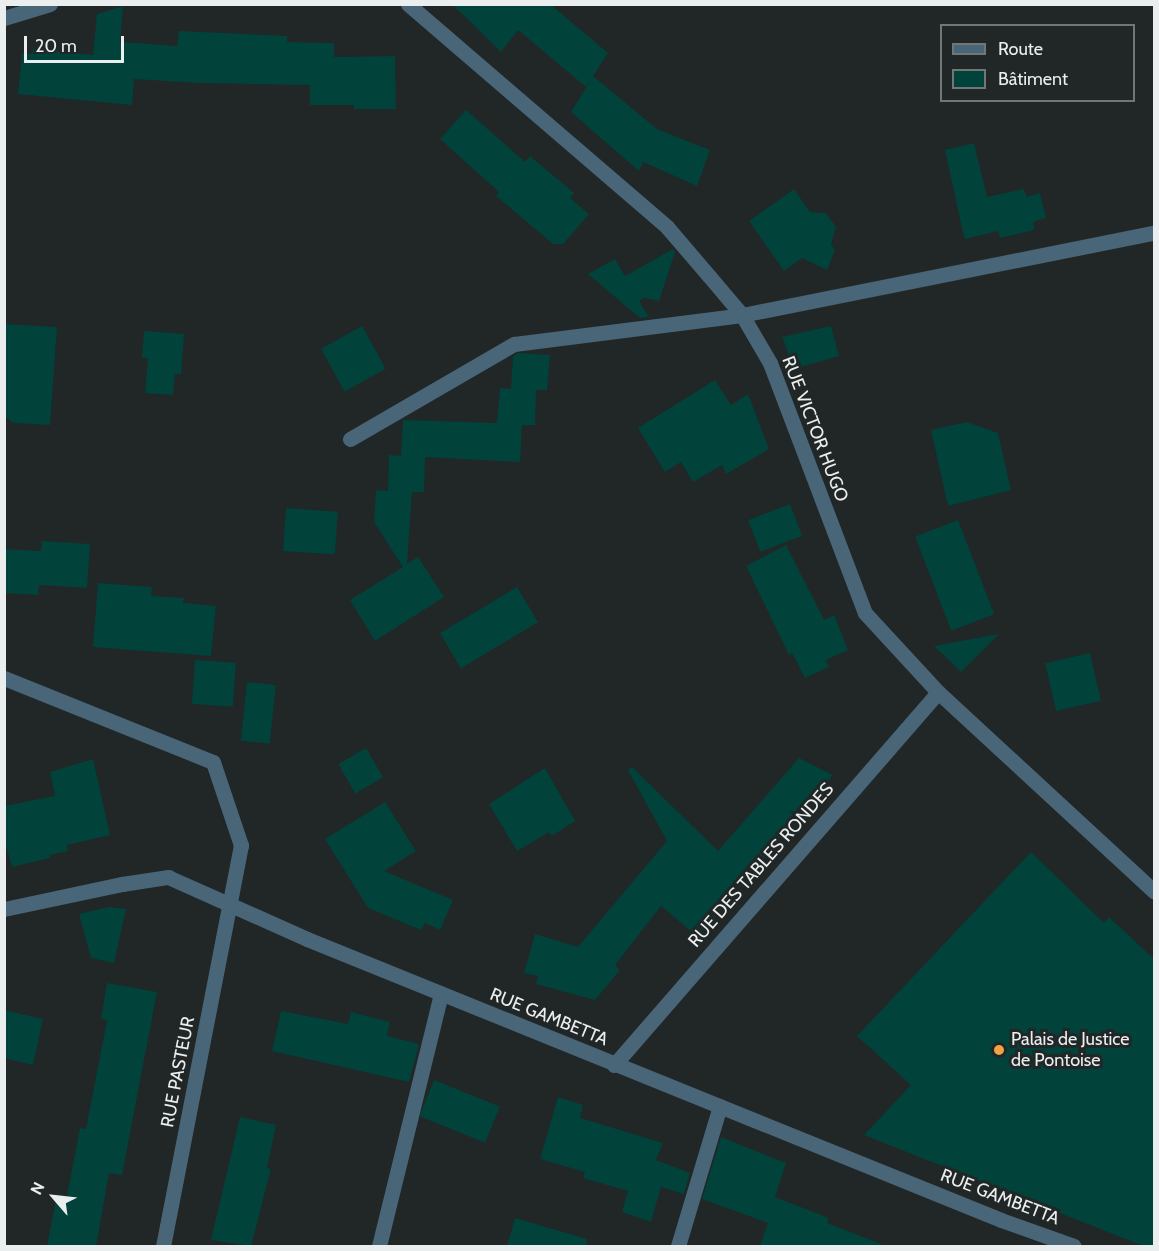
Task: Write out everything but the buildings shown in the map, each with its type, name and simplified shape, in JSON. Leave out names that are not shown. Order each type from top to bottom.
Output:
[{"type":"street","points":[[4,18],[50,4]]},
{"type":"street","name":"RUE VICTOR HUGO","points":[[408,4],[667,226],[742,315],[770,363],[865,613],[938,692],[1155,891]]},
{"type":"street","points":[[350,439],[514,344],[742,315],[1155,233]]},
{"type":"street","name":"RUE PASTEUR","points":[[4,678],[213,762],[241,845],[232,905],[163,1246]]},
{"type":"street","name":"RUE DES TABLES RONDES","points":[[615,1065],[938,692]]},
{"type":"street","name":"RUE GAMBETTA","points":[[4,909],[122,884],[168,877],[307,939],[615,1065],[1001,1220],[1074,1246]]},
{"type":"street","points":[[379,1246],[441,994]]},
{"type":"street","points":[[678,1246],[720,1106]]},
{"type":"place","name":"Palais de Justice de Pontoise","points":[[999,1050]]}]
